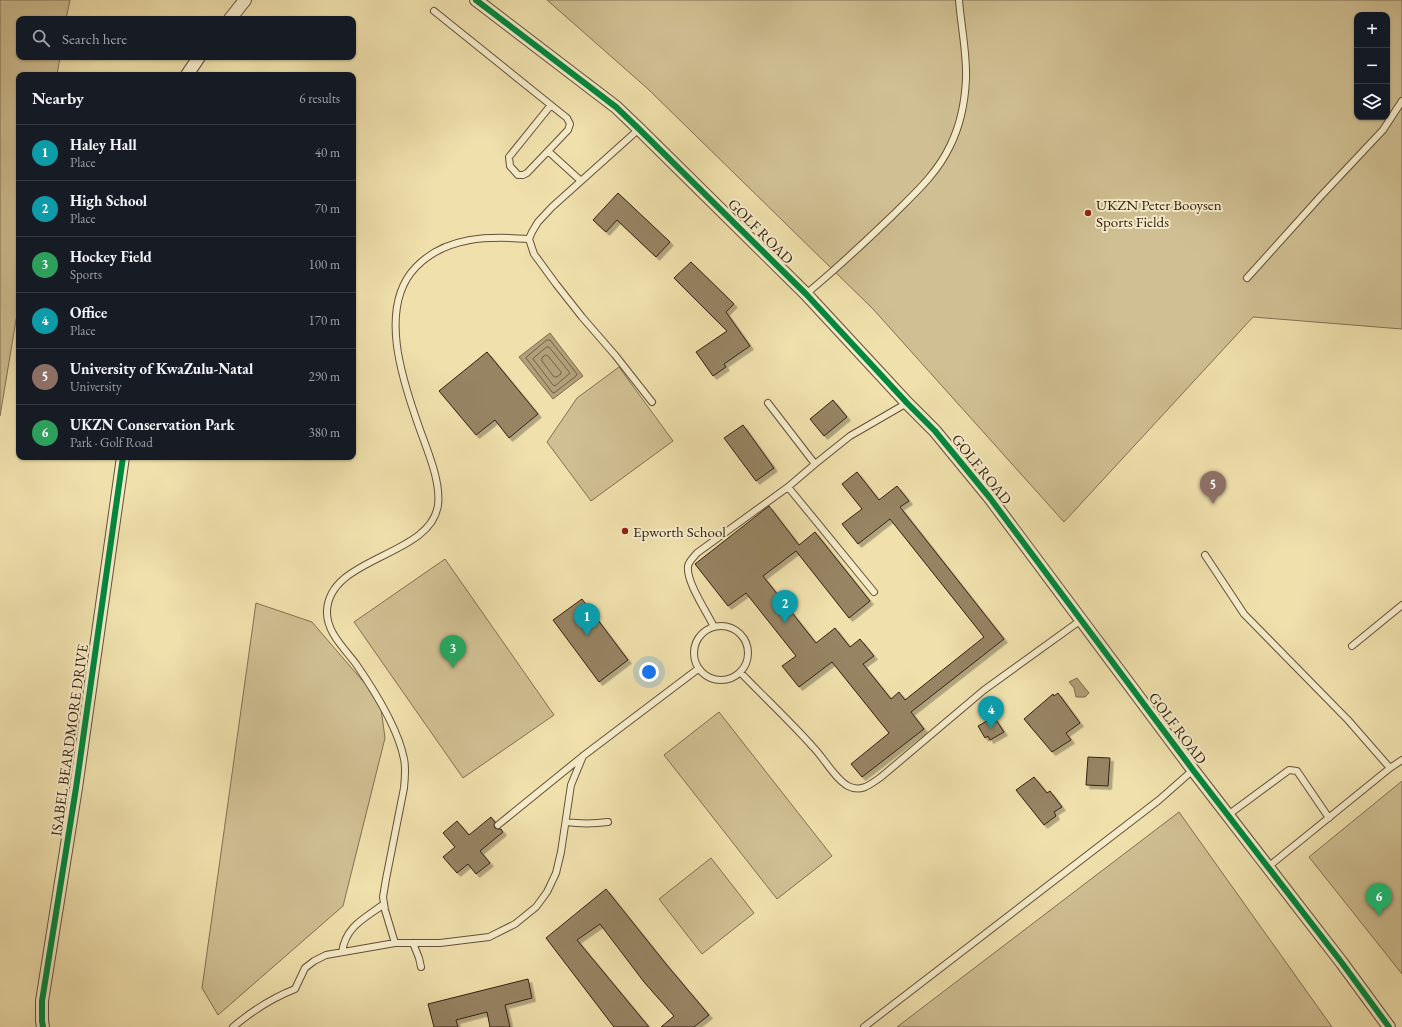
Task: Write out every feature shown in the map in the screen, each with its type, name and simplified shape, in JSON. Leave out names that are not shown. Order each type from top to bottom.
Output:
[{"type":"street","points":[[232,16],[245,0]]},
{"type":"street","name":"GOLF ROAD","points":[[476,0],[616,107],[639,128],[806,294],[907,403],[936,432],[985,492],[1193,770],[1389,1027]]},
{"type":"street","points":[[189,72],[198,60]]},
{"type":"street","name":"ISABEL BEARDMORE DRIVE","points":[[43,1027],[42,1001],[76,788],[123,460]]},
{"type":"lane","points":[[806,294],[858,250],[904,205],[935,171],[950,146],[958,126],[963,104],[966,78],[959,0]]},
{"type":"lane","points":[[434,12],[551,105],[567,118],[570,124],[568,130],[528,173],[518,175],[510,166],[509,158],[551,105]]},
{"type":"lane","points":[[1247,278],[1383,130],[1402,102]]},
{"type":"lane","points":[[639,128],[552,207],[538,222],[529,240],[534,254],[556,284],[652,402]]},
{"type":"lane","points":[[548,152],[581,181]]},
{"type":"lane","points":[[395,943],[383,897],[404,788],[404,760],[391,723],[370,685],[334,636],[329,625],[326,612],[328,601],[334,588],[341,580],[368,563],[416,538],[434,520],[438,505],[437,486],[429,455],[401,370],[395,321],[401,291],[412,271],[424,258],[443,248],[463,241],[504,237],[529,240]]},
{"type":"lane","points":[[768,403],[814,464]]},
{"type":"lane","points":[[714,627],[695,594],[688,567],[690,561],[697,554],[788,487],[814,464],[850,436],[907,403]]},
{"type":"lane","points":[[788,487],[874,592]]},
{"type":"lane","points":[[1205,555],[1244,614],[1348,720],[1390,768]]},
{"type":"lane","points":[[1352,646],[1402,605]]},
{"type":"lane","points":[[740,672],[814,747],[839,778],[848,786],[860,789],[868,786],[881,777],[984,690],[1081,620]]},
{"type":"lane","points":[[722,626],[731,628],[739,633],[744,640],[748,657],[740,672],[732,678],[723,680],[705,676],[698,669],[695,661],[695,644],[703,634],[714,627],[722,626]]},
{"type":"lane","points":[[498,826],[583,756],[698,669]]},
{"type":"lane","points":[[233,1027],[276,997],[295,989],[305,968],[314,961],[326,955],[395,943],[440,944],[489,937],[515,924],[536,907],[547,892],[556,873],[566,822],[571,785],[583,756]]},
{"type":"lane","points":[[1268,867],[1390,768],[1402,760]]},
{"type":"lane","points":[[864,1027],[1159,800],[1193,770]]},
{"type":"lane","points":[[1228,815],[1286,772],[1293,770],[1297,771],[1329,818]]},
{"type":"lane","points":[[566,822],[580,824],[608,822]]},
{"type":"lane","points":[[342,952],[345,938],[349,932],[384,904]]},
{"type":"lane","points":[[413,943],[421,967]]},
{"type":"shaded area","points":[[0,0],[70,0],[67,16],[16,16],[16,60],[60,60],[58,72],[16,72],[16,320],[0,416]]},
{"type":"shaded area","name":"UKZN Peter Booysen Sports Fields","points":[[547,0],[1402,0],[1402,329],[1253,317],[1064,522],[873,309],[648,89]]},
{"type":"shaded area","points":[[619,367],[673,441],[591,501],[547,442],[577,398]]},
{"type":"shaded area","points":[[445,559],[554,715],[463,778],[354,622]]},
{"type":"shaded area","points":[[256,603],[312,622],[380,701],[385,738],[343,906],[218,1015],[202,988]]},
{"type":"shaded area","points":[[719,712],[832,856],[777,899],[664,755]]},
{"type":"shaded area","points":[[1402,781],[1402,974],[1309,857]]},
{"type":"shaded area","points":[[1179,812],[1332,1027],[897,1027]]},
{"type":"shaded area","points":[[711,858],[754,913],[702,954],[659,899]]},
{"type":"water","points":[[550,333],[583,376],[553,399],[519,357]]},
{"type":"water","points":[[1077,678],[1089,693],[1085,697],[1076,697],[1074,688],[1069,682]]},
{"type":"building","points":[[618,193],[670,242],[656,257],[617,220],[606,232],[593,220]]},
{"type":"building","points":[[691,262],[734,304],[726,312],[750,346],[724,364],[726,367],[713,376],[696,352],[727,331],[674,278]]},
{"type":"building","points":[[487,352],[538,414],[509,438],[495,420],[476,435],[439,391]]},
{"type":"building","points":[[833,400],[847,417],[824,436],[810,419]]},
{"type":"building","points":[[743,425],[774,468],[756,481],[724,438]]},
{"type":"building","points":[[857,472],[879,500],[897,486],[909,501],[900,507],[1004,639],[911,712],[924,729],[862,777],[851,764],[889,733],[832,662],[799,687],[782,666],[796,656],[746,593],[728,606],[695,564],[769,506],[799,545],[815,532],[870,601],[849,618],[796,551],[763,576],[816,643],[835,628],[850,647],[860,639],[874,656],[863,664],[891,699],[899,692],[905,700],[984,637],[890,519],[858,544],[842,524],[862,509],[842,484]]},
{"type":"building","points":[[582,599],[628,660],[599,682],[553,620]]},
{"type":"building","points":[[1058,693],[1080,723],[1066,733],[1071,740],[1052,752],[1024,719],[1053,694],[1054,696]]},
{"type":"building","points":[[994,717],[1004,732],[990,740],[988,736],[985,738],[978,726]]},
{"type":"building","points":[[1088,757],[1110,758],[1108,786],[1086,785]]},
{"type":"building","points":[[1034,777],[1047,793],[1050,791],[1062,807],[1054,812],[1056,816],[1044,825],[1016,790]]},
{"type":"building","points":[[491,817],[495,822],[495,828],[501,829],[503,832],[480,851],[490,863],[476,874],[468,864],[457,873],[443,857],[455,847],[443,833],[457,821],[469,835]]},
{"type":"building","points":[[606,889],[709,1015],[694,1027],[661,1027],[674,1016],[644,982],[600,924],[577,940],[649,1027],[614,1027],[546,938]]},
{"type":"building","points":[[528,979],[532,998],[505,1005],[510,1027],[490,1027],[487,1012],[456,1020],[458,1027],[434,1027],[428,1004]]},
{"type":"cycle path","points":[[476,0],[616,107],[806,294],[935,431],[990,498],[1193,770],[1342,963],[1389,1027]]},
{"type":"cycle path","points":[[43,1027],[42,1001],[76,788],[123,460]]},
{"type":"place","name":"UKZN Peter Booysen Sports Fields","points":[[1088,213]]},
{"type":"place","name":"University of KwaZulu-Natal","points":[[1213,504]]},
{"type":"place","name":"Epworth School","points":[[625,531]]},
{"type":"place","name":"High School","points":[[785,623]]},
{"type":"place","name":"Haley Hall","points":[[587,636]]},
{"type":"place","name":"Hockey Field","points":[[453,668]]},
{"type":"place","name":"Office","points":[[991,729]]},
{"type":"place","name":"UKZN Conservation Park","points":[[1379,916]]}]
